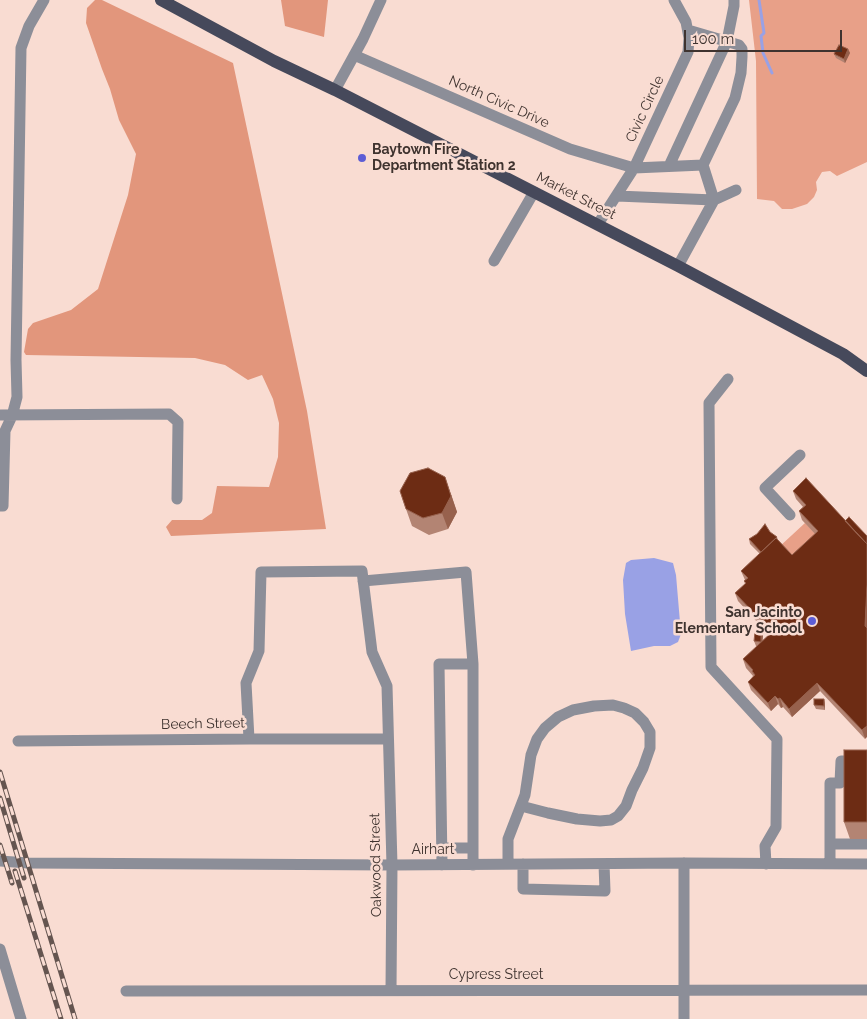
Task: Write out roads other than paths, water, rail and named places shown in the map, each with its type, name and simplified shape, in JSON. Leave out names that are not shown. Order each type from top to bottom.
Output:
[{"type":"main road","name":"Market Street","points":[[160,0],[274,61],[335,90],[598,224],[843,354],[867,371]]},
{"type":"street","points":[[0,506],[3,506],[5,431],[12,416],[17,397],[21,48],[28,26],[44,0]]},
{"type":"street","points":[[335,90],[381,0]]},
{"type":"street","name":"Civic Circle","points":[[598,224],[634,168],[688,52],[686,22],[674,0]]},
{"type":"street","points":[[669,166],[726,41],[734,0]]},
{"type":"street","points":[[678,266],[714,200],[704,165],[735,98],[741,73],[742,50],[739,45],[688,30]]},
{"type":"street","name":"North Civic Drive","points":[[354,55],[570,149],[634,168],[704,165]]},
{"type":"street","points":[[617,196],[714,200],[736,190]]},
{"type":"street","points":[[494,261],[534,192]]},
{"type":"street","points":[[728,379],[709,403],[711,667],[777,739],[776,827],[765,846],[766,864]]},
{"type":"street","points":[[0,415],[169,414],[178,422],[178,499]]},
{"type":"street","points":[[790,515],[765,488],[800,455]]},
{"type":"street","points":[[249,738],[246,683],[259,651],[260,572],[362,571],[363,582],[466,572],[473,664],[474,865]]},
{"type":"street","name":"Oakwood Street","points":[[363,582],[372,652],[388,686],[392,865],[391,990]]},
{"type":"street","points":[[442,865],[439,664],[473,664]]},
{"type":"street","points":[[508,864],[508,839],[525,795],[531,755],[537,739],[545,728],[558,717],[573,710],[594,706],[613,705],[635,714],[644,722],[650,732],[650,748],[626,806],[618,816],[611,820],[600,821],[577,819],[521,806]]},
{"type":"street","name":"Beech Street","points":[[18,741],[249,738],[388,739]]},
{"type":"street","points":[[830,864],[830,783],[840,783],[840,761],[867,761]]},
{"type":"street","points":[[830,844],[867,844]]},
{"type":"street","points":[[441,848],[473,848]]},
{"type":"street","name":"Airhart","points":[[0,861],[28,863],[392,865],[867,864]]},
{"type":"street","points":[[684,863],[684,1019]]},
{"type":"street","points":[[523,864],[523,889],[605,891],[604,864]]},
{"type":"street","points":[[0,949],[21,1019]]},
{"type":"street","name":"Cypress Street","points":[[126,991],[867,990]]},
{"type":"water","points":[[654,558],[673,563],[676,575],[681,634],[678,642],[670,646],[654,646],[631,651],[625,614],[623,580],[626,563],[631,560]]},
{"type":"waterway","points":[[759,0],[764,33],[761,36],[763,53],[772,73]]},
{"type":"railway","points":[[0,772],[75,1019]]},
{"type":"railway","points":[[0,798],[24,878]]},
{"type":"railway","points":[[0,845],[12,883]]},
{"type":"railway","points":[[15,871],[61,1019]]},
{"type":"place","name":"Baytown Fire Department Station 2","points":[[362,158]]},
{"type":"place","name":"San Jacinto Elementary School","points":[[812,621]]}]
